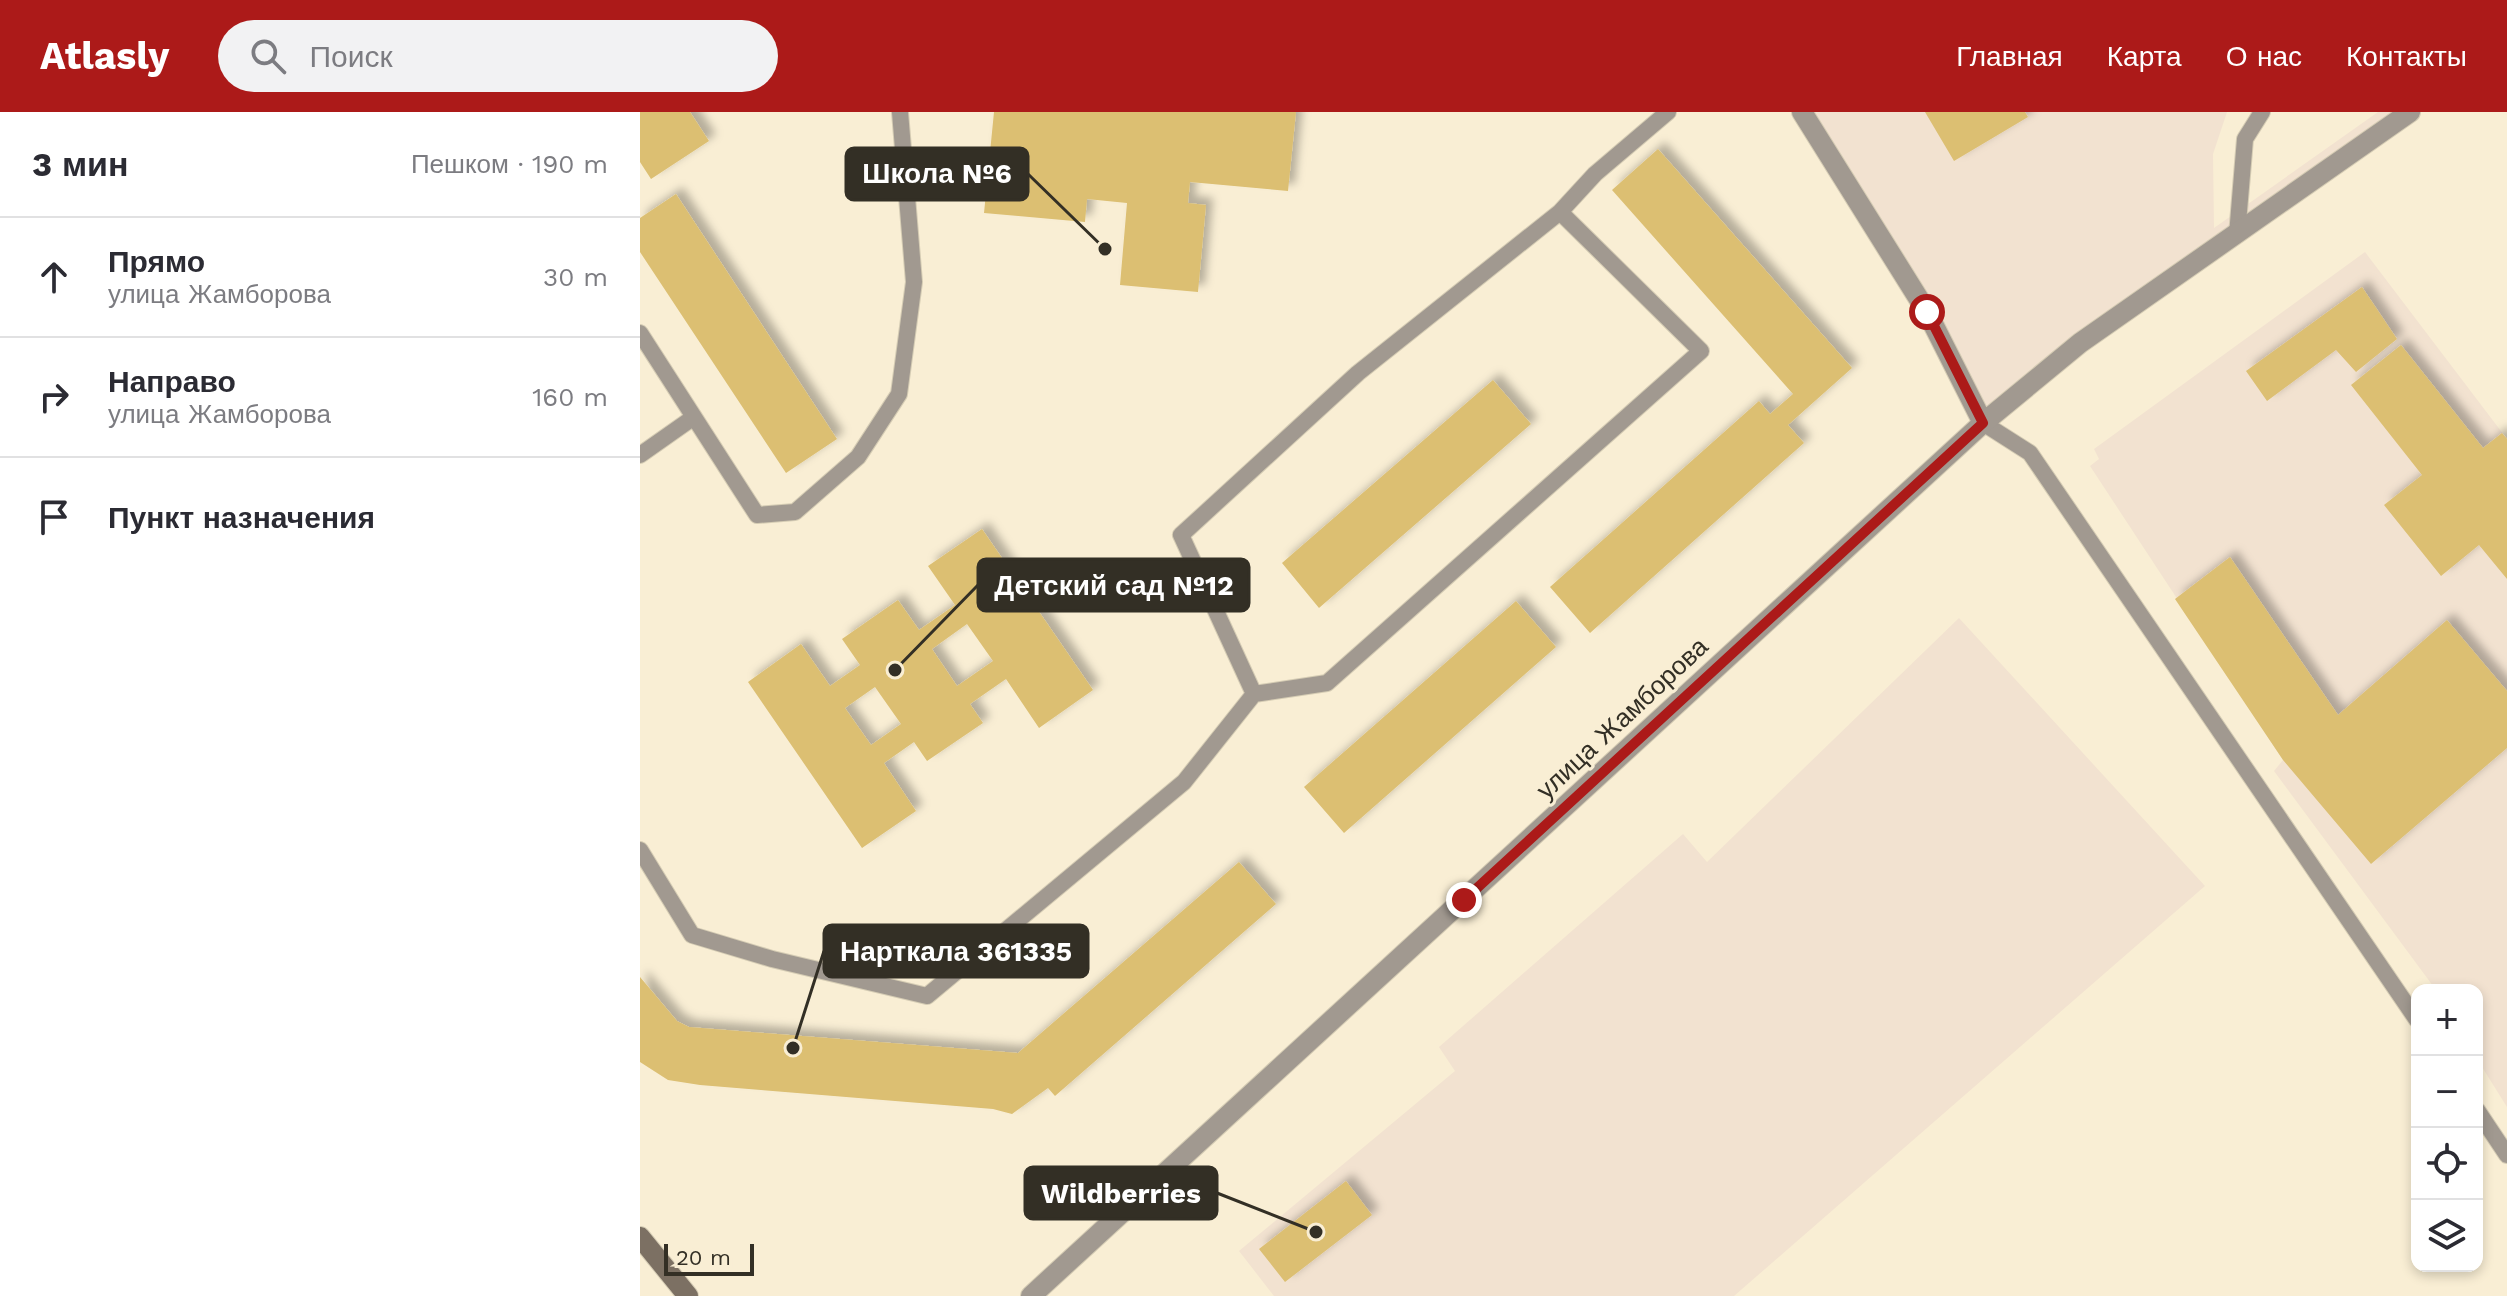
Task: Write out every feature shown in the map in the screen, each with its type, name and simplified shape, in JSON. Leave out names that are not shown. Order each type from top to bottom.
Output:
[{"type":"main road","points":[[640,1237],[688,1296]]},
{"type":"street","points":[[1802,112],[1927,312],[1983,423]]},
{"type":"street","name":"улица Жамборова","points":[[1031,1296],[1983,423],[2080,343],[2410,112]]},
{"type":"lane","points":[[640,333],[757,515],[795,512],[858,457],[899,394],[914,282],[900,112]]},
{"type":"lane","points":[[1254,694],[1181,535],[1358,373],[1560,212],[1595,174],[1668,112]]},
{"type":"lane","points":[[2237,235],[2245,139],[2262,112]]},
{"type":"lane","points":[[640,850],[692,935],[772,959],[927,996],[1184,782],[1254,694],[1327,683],[1701,351],[1560,212]]},
{"type":"lane","points":[[640,455],[694,417]]},
{"type":"lane","points":[[1983,423],[2030,453],[2411,1011]]},
{"type":"lane","points":[[2483,1119],[2507,1155]]},
{"type":"shaded area","points":[[1802,112],[2227,112],[2213,154],[2214,228],[2378,112],[2410,112],[1983,423]]},
{"type":"shaded area","points":[[2365,252],[2507,439],[2507,1107],[2483,1069],[2483,984],[2432,984],[2274,771],[2283,760],[2090,466],[2099,459],[2094,449]]},
{"type":"shaded area","points":[[1959,618],[2205,886],[1734,1296],[1274,1296],[1239,1251],[1455,1071],[1439,1047],[1683,834],[1707,862]]},
{"type":"building","points":[[640,112],[690,112],[709,141],[651,179],[640,162]]},
{"type":"building","points":[[994,112],[1296,112],[1288,191],[1190,182],[1188,203],[1206,205],[1198,292],[1120,285],[1127,203],[1087,199],[1085,222],[984,213]]},
{"type":"building","points":[[1925,112],[2025,112],[2028,117],[1954,161]]},
{"type":"building","points":[[1658,149],[1852,368],[1788,425],[1804,443],[1590,633],[1550,587],[1759,401],[1770,414],[1793,394],[1612,190]]},
{"type":"building","points":[[676,194],[837,439],[786,473],[640,252],[640,218]]},
{"type":"building","points":[[2362,287],[2397,339],[2356,372],[2336,350],[2267,401],[2246,371]]},
{"type":"building","points":[[2401,345],[2483,448],[2502,433],[2507,439],[2507,579],[2479,545],[2441,576],[2384,505],[2422,475],[2351,385]]},
{"type":"building","points":[[1493,380],[1531,424],[1319,608],[1282,563]]},
{"type":"building","points":[[982,529],[1093,690],[1039,728],[1006,679],[970,704],[983,723],[927,761],[914,742],[884,763],[916,811],[862,848],[748,682],[801,644],[830,686],[860,665],[842,639],[898,600],[919,630],[955,605],[928,566]],"holes":[[[967,624],[993,661],[957,686],[932,649]],[[875,687],[901,724],[871,745],[845,708]]]},
{"type":"building","points":[[2230,557],[2338,715],[2447,620],[2507,691],[2507,748],[2371,864],[2283,760],[2175,599]]},
{"type":"building","points":[[1516,601],[1556,647],[1344,833],[1304,787]]},
{"type":"building","points":[[1239,862],[1276,904],[1055,1096],[1048,1088],[1012,1114],[993,1109],[700,1085],[668,1080],[640,1062],[640,977],[677,1021],[689,1027],[1018,1053]]},
{"type":"building","points":[[1346,1181],[1372,1215],[1285,1282],[1259,1249]]},
{"type":"place","name":"Школа №6","points":[[1105,249]]},
{"type":"place","name":"Детский сад №12","points":[[895,670]]},
{"type":"place","name":"Нарткала 361335","points":[[793,1048]]},
{"type":"place","name":"Wildberries","points":[[1316,1232]]},
{"type":"route","points":[[1464,900],[1983,423],[1927,312]]}]
